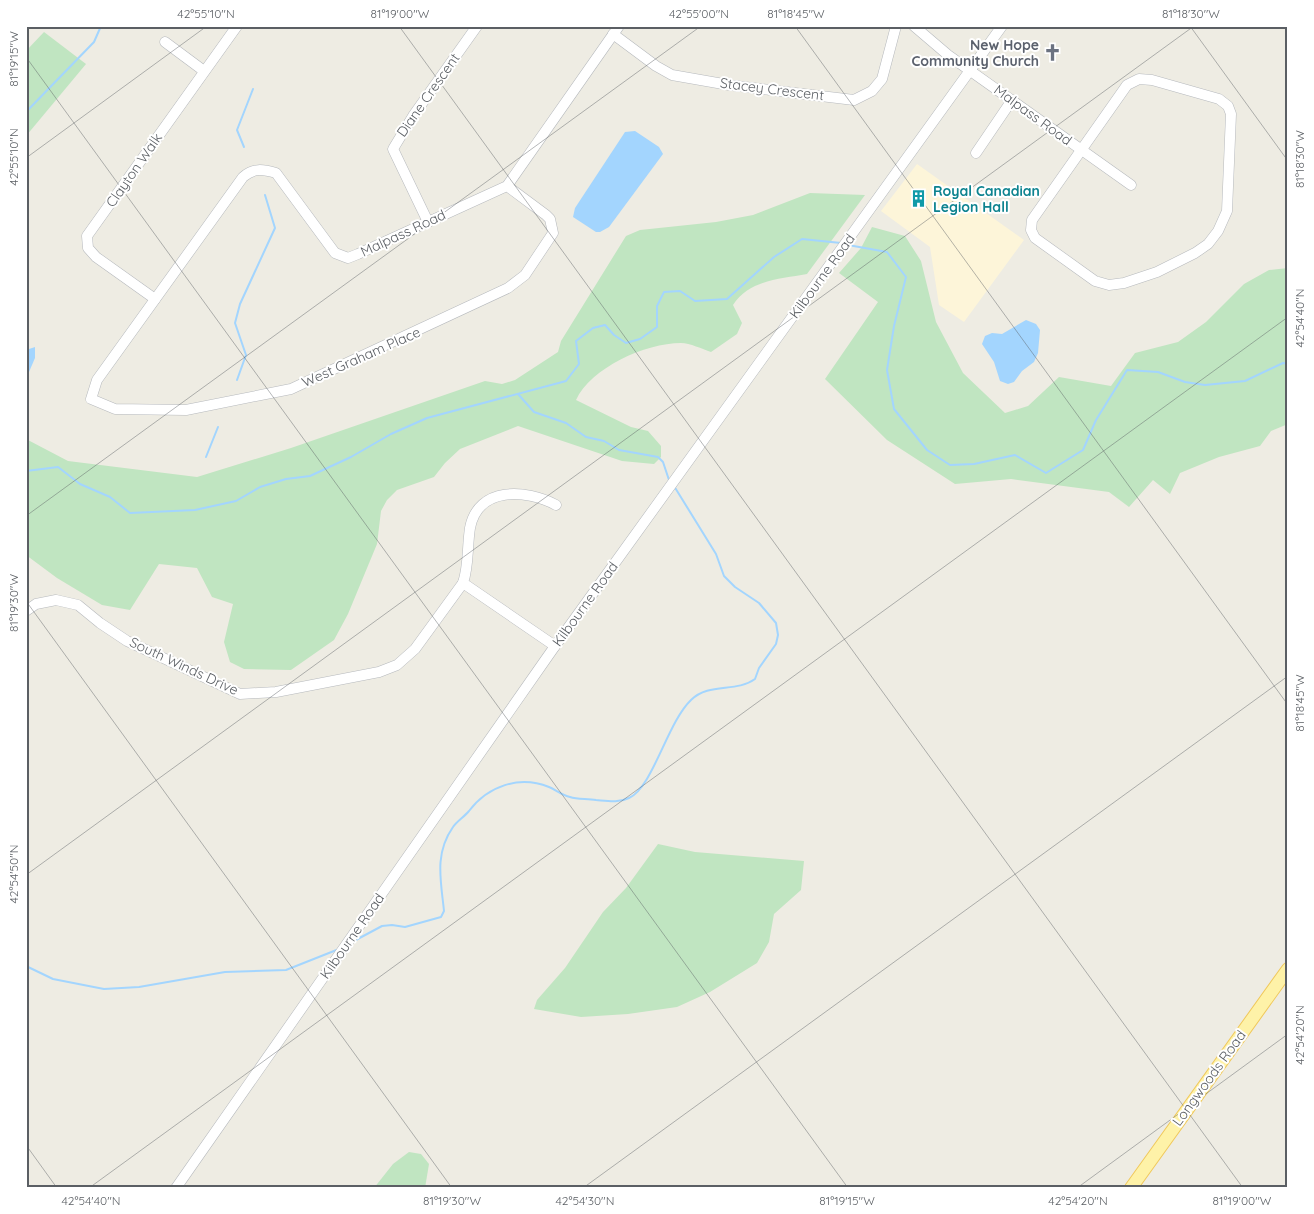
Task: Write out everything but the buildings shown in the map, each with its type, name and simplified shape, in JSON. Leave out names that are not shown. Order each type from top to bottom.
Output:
[{"type":"main road","name":"Longwoods Road","points":[[1131,1188],[1288,969]]},
{"type":"street","name":"Clayton Walk","points":[[155,299],[96,257],[88,248],[87,236],[237,26]]},
{"type":"street","name":"Diane Crescent","points":[[428,222],[393,149],[413,116],[477,26]]},
{"type":"street","name":"Stacey Crescent","points":[[616,30],[656,66],[672,75],[721,84],[854,100],[872,91],[882,79],[896,26]]},
{"type":"street","name":"Malpass Road","points":[[914,26],[948,55],[1131,185]]},
{"type":"street","name":"Kilbourne Road","points":[[176,1188],[555,646],[1002,26]]},
{"type":"street","points":[[507,186],[616,30]]},
{"type":"street","points":[[165,42],[204,71]]},
{"type":"street","points":[[1139,79],[1152,80],[1218,99],[1228,106],[1231,114],[1227,211],[1218,232],[1208,244],[1195,253],[1157,272],[1124,283],[1109,285],[1095,281],[1035,238],[1031,230],[1032,220],[1081,149],[1126,85],[1139,79]]},
{"type":"street","points":[[976,152],[1012,100]]},
{"type":"street","name":"Malpass Road","points":[[97,380],[243,177],[252,170],[264,169],[276,173],[334,253],[348,258],[507,186]]},
{"type":"street","name":"West Graham Place","points":[[97,380],[91,399],[115,408],[186,410],[291,388],[472,307],[508,288],[525,275],[552,233],[550,220],[546,215],[507,186]]},
{"type":"street","points":[[555,646],[463,583],[470,527],[476,512],[491,498],[510,493],[532,495],[556,504]]},
{"type":"street","name":"South Winds Drive","points":[[26,611],[36,604],[56,600],[78,605],[127,641],[182,668],[240,694],[267,693],[379,672],[397,666],[416,649],[463,583]]},
{"type":"shaded area","points":[[917,164],[1024,240],[964,322],[939,305],[930,247],[881,211]]},
{"type":"green space","points":[[44,32],[86,64],[26,136],[26,51]]},
{"type":"green space","points":[[810,193],[865,195],[807,274],[776,279],[748,290],[733,305],[742,323],[737,334],[711,352],[685,343],[652,347],[621,359],[606,368],[583,388],[576,400],[631,427],[648,431],[661,446],[661,457],[654,464],[622,461],[518,426],[460,449],[434,477],[397,490],[387,500],[381,511],[377,544],[348,614],[334,640],[291,670],[244,669],[230,662],[224,642],[233,604],[212,597],[197,568],[159,564],[130,610],[102,605],[57,578],[26,555],[26,439],[68,461],[197,477],[291,448],[485,381],[502,384],[515,380],[558,352],[561,341],[626,236],[640,230],[716,222],[753,215]]},
{"type":"green space","points":[[872,227],[905,236],[921,261],[936,322],[963,373],[1005,413],[1028,406],[1059,377],[1111,386],[1135,353],[1178,342],[1206,322],[1244,284],[1269,270],[1288,268],[1288,424],[1271,431],[1260,446],[1219,457],[1180,473],[1170,494],[1153,480],[1129,507],[1109,492],[1011,479],[955,484],[887,440],[825,379],[878,302],[839,273],[861,248]]},
{"type":"green space","points":[[658,844],[695,852],[804,861],[801,890],[774,914],[769,942],[757,963],[710,992],[677,1007],[628,1014],[581,1017],[534,1009],[537,1000],[565,968],[603,912],[626,888]]},
{"type":"green space","points":[[409,1152],[421,1154],[429,1164],[425,1188],[374,1188],[393,1164]]},
{"type":"water","points":[[635,131],[659,147],[663,154],[609,227],[596,232],[573,217],[575,208],[625,132]]},
{"type":"water","points":[[1026,320],[1036,324],[1040,330],[1038,353],[1034,362],[1022,371],[1014,382],[1008,384],[1000,381],[994,362],[982,344],[985,336],[992,333],[1002,334]]},
{"type":"water","points":[[35,347],[35,358],[26,379],[26,350]]},
{"type":"waterway","points":[[26,112],[94,42],[101,26]]},
{"type":"waterway","points":[[244,147],[237,130],[253,89]]},
{"type":"waterway","points":[[237,380],[246,355],[235,323],[240,304],[275,228],[265,195]]},
{"type":"waterway","points":[[26,471],[58,467],[80,484],[110,497],[130,513],[195,510],[236,501],[260,487],[286,479],[310,476],[351,457],[391,434],[427,418],[566,381],[579,364],[576,341],[593,328],[605,325],[614,335],[626,343],[640,339],[657,327],[657,306],[664,292],[680,291],[695,301],[727,299],[774,257],[802,239],[841,243]]},
{"type":"waterway","points":[[848,245],[887,252],[906,277],[894,326],[887,370],[894,409],[927,450],[950,465],[974,464],[1015,455],[1046,473],[1083,450],[1096,420],[1127,370],[1158,372],[1185,382],[1205,385],[1245,381],[1283,363],[1288,364]]},
{"type":"waterway","points":[[518,394],[534,412],[566,423],[586,437],[604,441],[619,450],[658,457],[663,462],[669,480]]},
{"type":"waterway","points":[[206,457],[218,427]]},
{"type":"waterway","points":[[354,941],[382,926],[405,927],[441,917],[444,911],[440,868],[443,847],[455,825],[485,795],[505,785],[527,782],[549,787],[564,795],[576,798],[613,801],[629,798],[638,792],[645,781],[682,710],[691,700],[706,691],[740,686],[755,679],[759,668],[776,644],[778,635],[776,623],[759,603],[735,587],[724,576],[716,554],[674,486]]},
{"type":"waterway","points":[[26,966],[53,979],[104,989],[139,987],[225,972],[286,970],[339,949]]},
{"type":"place","name":"New Hope Community Church","points":[[1053,53]]},
{"type":"place","name":"Royal Canadian Legion Hall","points":[[919,199]]}]
